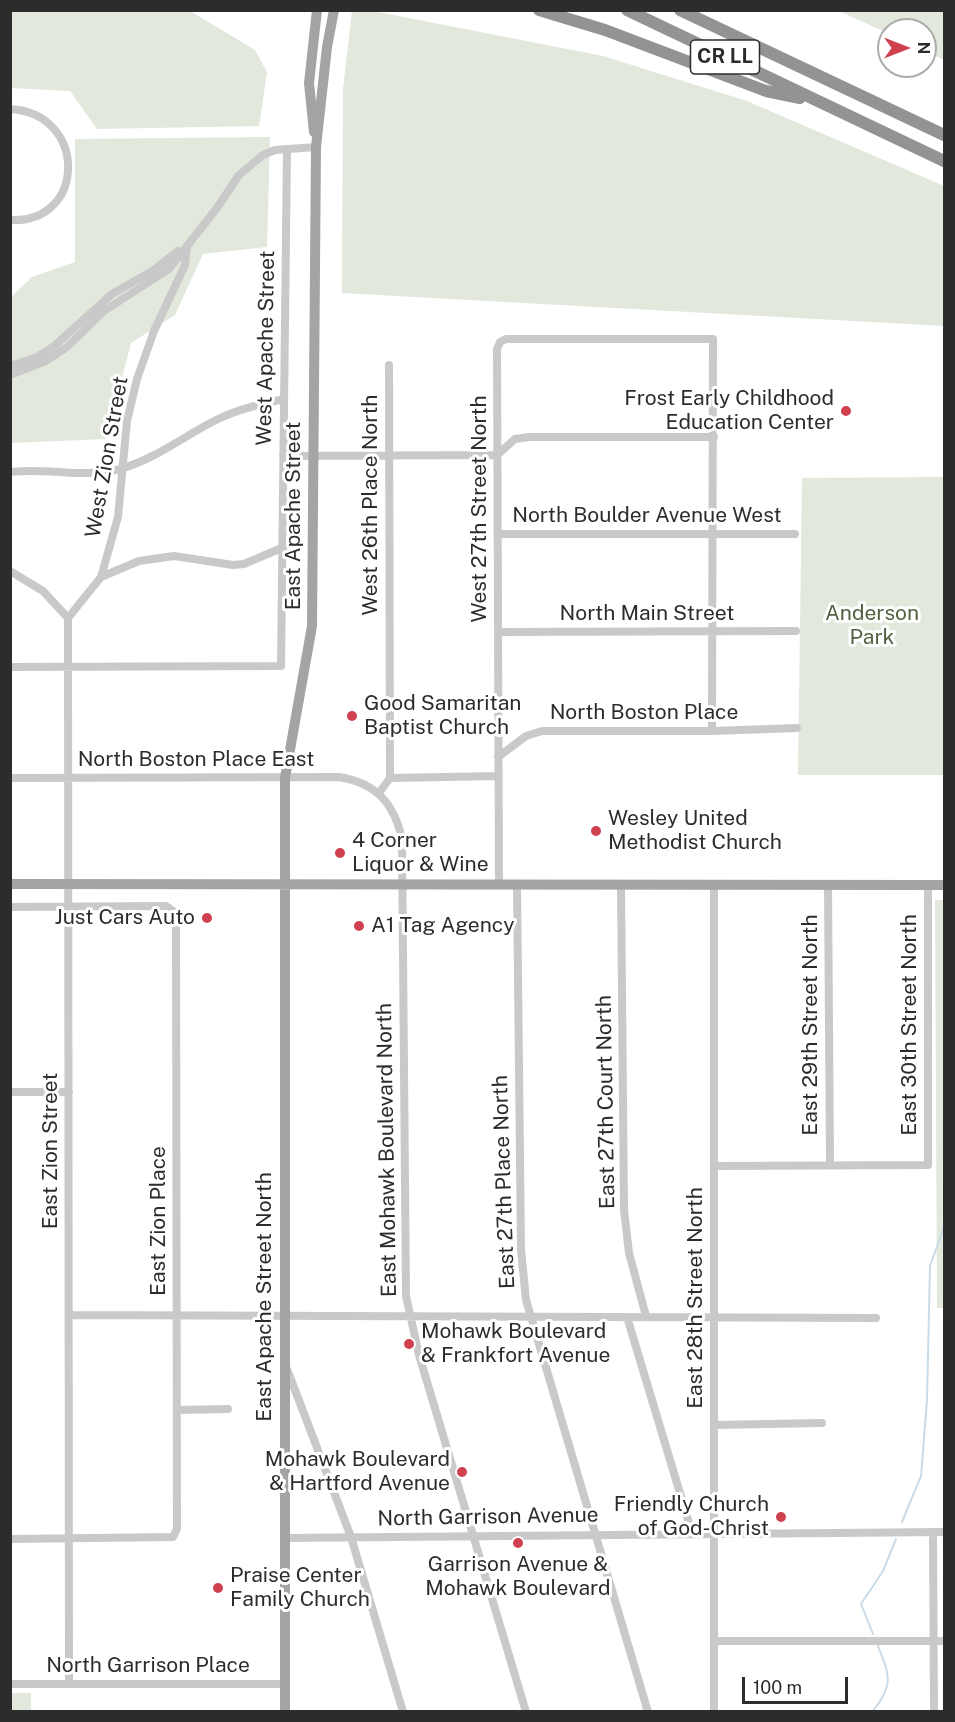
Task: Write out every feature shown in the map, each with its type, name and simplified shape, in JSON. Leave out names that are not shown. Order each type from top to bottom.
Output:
[{"type":"highway","points":[[538,10],[604,30],[766,91],[822,103]]},
{"type":"highway","name":"CR LL","points":[[627,10],[945,161]]},
{"type":"highway","name":"CR LL","points":[[680,10],[945,135]]},
{"type":"main road","name":"East Apache Street","points":[[316,147],[309,83],[317,10]]},
{"type":"main road","name":"East Apache Street","points":[[284,883],[285,778],[312,626],[316,147],[327,46],[334,10]]},
{"type":"main road","name":"East Apache Street North","points":[[284,883],[285,1712]]},
{"type":"main road","points":[[10,884],[945,885]]},
{"type":"street","points":[[10,109],[35,114],[58,132],[68,151],[70,168],[62,194],[47,211],[33,218],[10,220]]},
{"type":"street","points":[[10,375],[46,361],[67,347],[104,311],[169,269],[217,208],[239,175],[263,154],[287,149],[316,147]]},
{"type":"street","name":"West Apache Street","points":[[284,547],[287,149]]},
{"type":"street","points":[[10,366],[37,357],[53,346],[112,294],[154,270],[188,244]]},
{"type":"street","name":"West Zion Street","points":[[101,577],[118,517],[127,421],[137,379],[154,331],[185,265],[188,244]]},
{"type":"street","name":"West 27th Street North","points":[[499,885],[497,349],[500,342],[506,339],[713,339],[714,437]]},
{"type":"street","name":"West 26th Place North","points":[[389,365],[390,778]]},
{"type":"street","points":[[10,472],[46,470],[105,473],[123,469],[161,452],[219,418],[284,399]]},
{"type":"street","points":[[283,456],[497,455],[515,439],[529,437],[714,437],[712,732]]},
{"type":"street","name":"North Boulder Avenue West","points":[[499,534],[795,534]]},
{"type":"street","points":[[10,571],[43,591],[68,618],[101,577],[154,557],[195,557],[234,565],[244,564],[284,547]]},
{"type":"street","name":"East Apache Street","points":[[68,667],[281,666],[284,547]]},
{"type":"street","name":"East Zion Street","points":[[68,618],[69,1684]]},
{"type":"street","name":"North Main Street","points":[[499,632],[796,631]]},
{"type":"street","points":[[10,667],[68,667]]},
{"type":"street","name":"North Boston Place","points":[[498,757],[526,736],[542,731],[712,732],[797,728]]},
{"type":"street","name":"North Boston Place East","points":[[10,778],[339,777],[366,784],[379,793]]},
{"type":"street","points":[[379,793],[390,778],[499,777]]},
{"type":"street","name":"East Mohawk Boulevard North","points":[[379,793],[392,808],[402,839],[404,1255],[409,1316],[526,1712]]},
{"type":"street","name":"East 30th Street North","points":[[830,1166],[928,1165],[928,884]]},
{"type":"street","name":"East 27th Place North","points":[[516,885],[521,1269],[530,1317],[648,1712]]},
{"type":"street","name":"East 27th Court North","points":[[621,885],[624,1210],[629,1253],[646,1316]]},
{"type":"street","name":"East 28th Street North","points":[[714,885],[714,1712]]},
{"type":"street","name":"East 29th Street North","points":[[828,885],[830,1166]]},
{"type":"street","name":"East Zion Place","points":[[68,907],[166,906],[172,909],[177,917],[176,1535],[168,1538],[69,1538]]},
{"type":"street","points":[[10,907],[68,907]]},
{"type":"street","points":[[10,1092],[69,1092]]},
{"type":"street","points":[[714,1166],[830,1166]]},
{"type":"street","points":[[69,1315],[876,1318]]},
{"type":"street","points":[[627,1317],[692,1533]]},
{"type":"street","points":[[285,1363],[351,1537],[403,1712]]},
{"type":"street","points":[[177,1410],[228,1409]]},
{"type":"street","points":[[714,1425],[822,1424]]},
{"type":"street","points":[[933,1532],[934,1712]]},
{"type":"street","name":"North Garrison Avenue","points":[[284,1538],[945,1532]]},
{"type":"street","points":[[10,1539],[69,1538]]},
{"type":"street","points":[[714,1641],[945,1641]]},
{"type":"street","name":"North Garrison Place","points":[[10,1684],[285,1684]]},
{"type":"green space","points":[[11,10],[190,11],[255,50],[267,72],[259,126],[97,129],[70,91],[11,88]]},
{"type":"green space","points":[[352,11],[373,11],[603,56],[747,101],[944,186],[944,326],[342,293],[343,89]]},
{"type":"green space","points":[[839,11],[944,11],[944,60],[937,57],[937,18],[877,18],[877,28]]},
{"type":"green space","points":[[270,137],[267,247],[203,254],[175,315],[131,343],[106,439],[11,443],[10,298],[32,277],[75,262],[75,139]]},
{"type":"green space","name":"Anderson Park","points":[[944,477],[944,775],[798,775],[802,478]]},
{"type":"green space","points":[[935,900],[944,900],[944,1308],[937,1308]]},
{"type":"green space","points":[[11,1693],[31,1693],[31,1711],[11,1711]]},
{"type":"waterway","points":[[902,1522],[921,1476],[927,1400],[930,1266],[944,1227]]},
{"type":"waterway","points":[[873,1634],[861,1604],[883,1571],[896,1539]]},
{"type":"waterway","points":[[872,1712],[884,1695],[888,1680],[878,1646]]},
{"type":"place","name":"Frost Early Childhood Education Center","points":[[846,411]]},
{"type":"place","name":"Good Samaritan Baptist Church","points":[[352,716]]},
{"type":"place","name":"Wesley United Methodist Church","points":[[596,831]]},
{"type":"place","name":"4 Corner Liquor & Wine","points":[[340,853]]},
{"type":"place","name":"Just Cars Auto","points":[[207,918]]},
{"type":"place","name":"A1 Tag Agency","points":[[359,926]]},
{"type":"place","name":"Mohawk Boulevard & Frankfort Avenue","points":[[409,1344]]},
{"type":"place","name":"Mohawk Boulevard & Hartford Avenue","points":[[462,1472]]},
{"type":"place","name":"Friendly Church of God-Christ","points":[[781,1517]]},
{"type":"place","name":"Garrison Avenue & Mohawk Boulevard","points":[[518,1543]]},
{"type":"place","name":"Praise Center Family Church","points":[[218,1588]]}]
